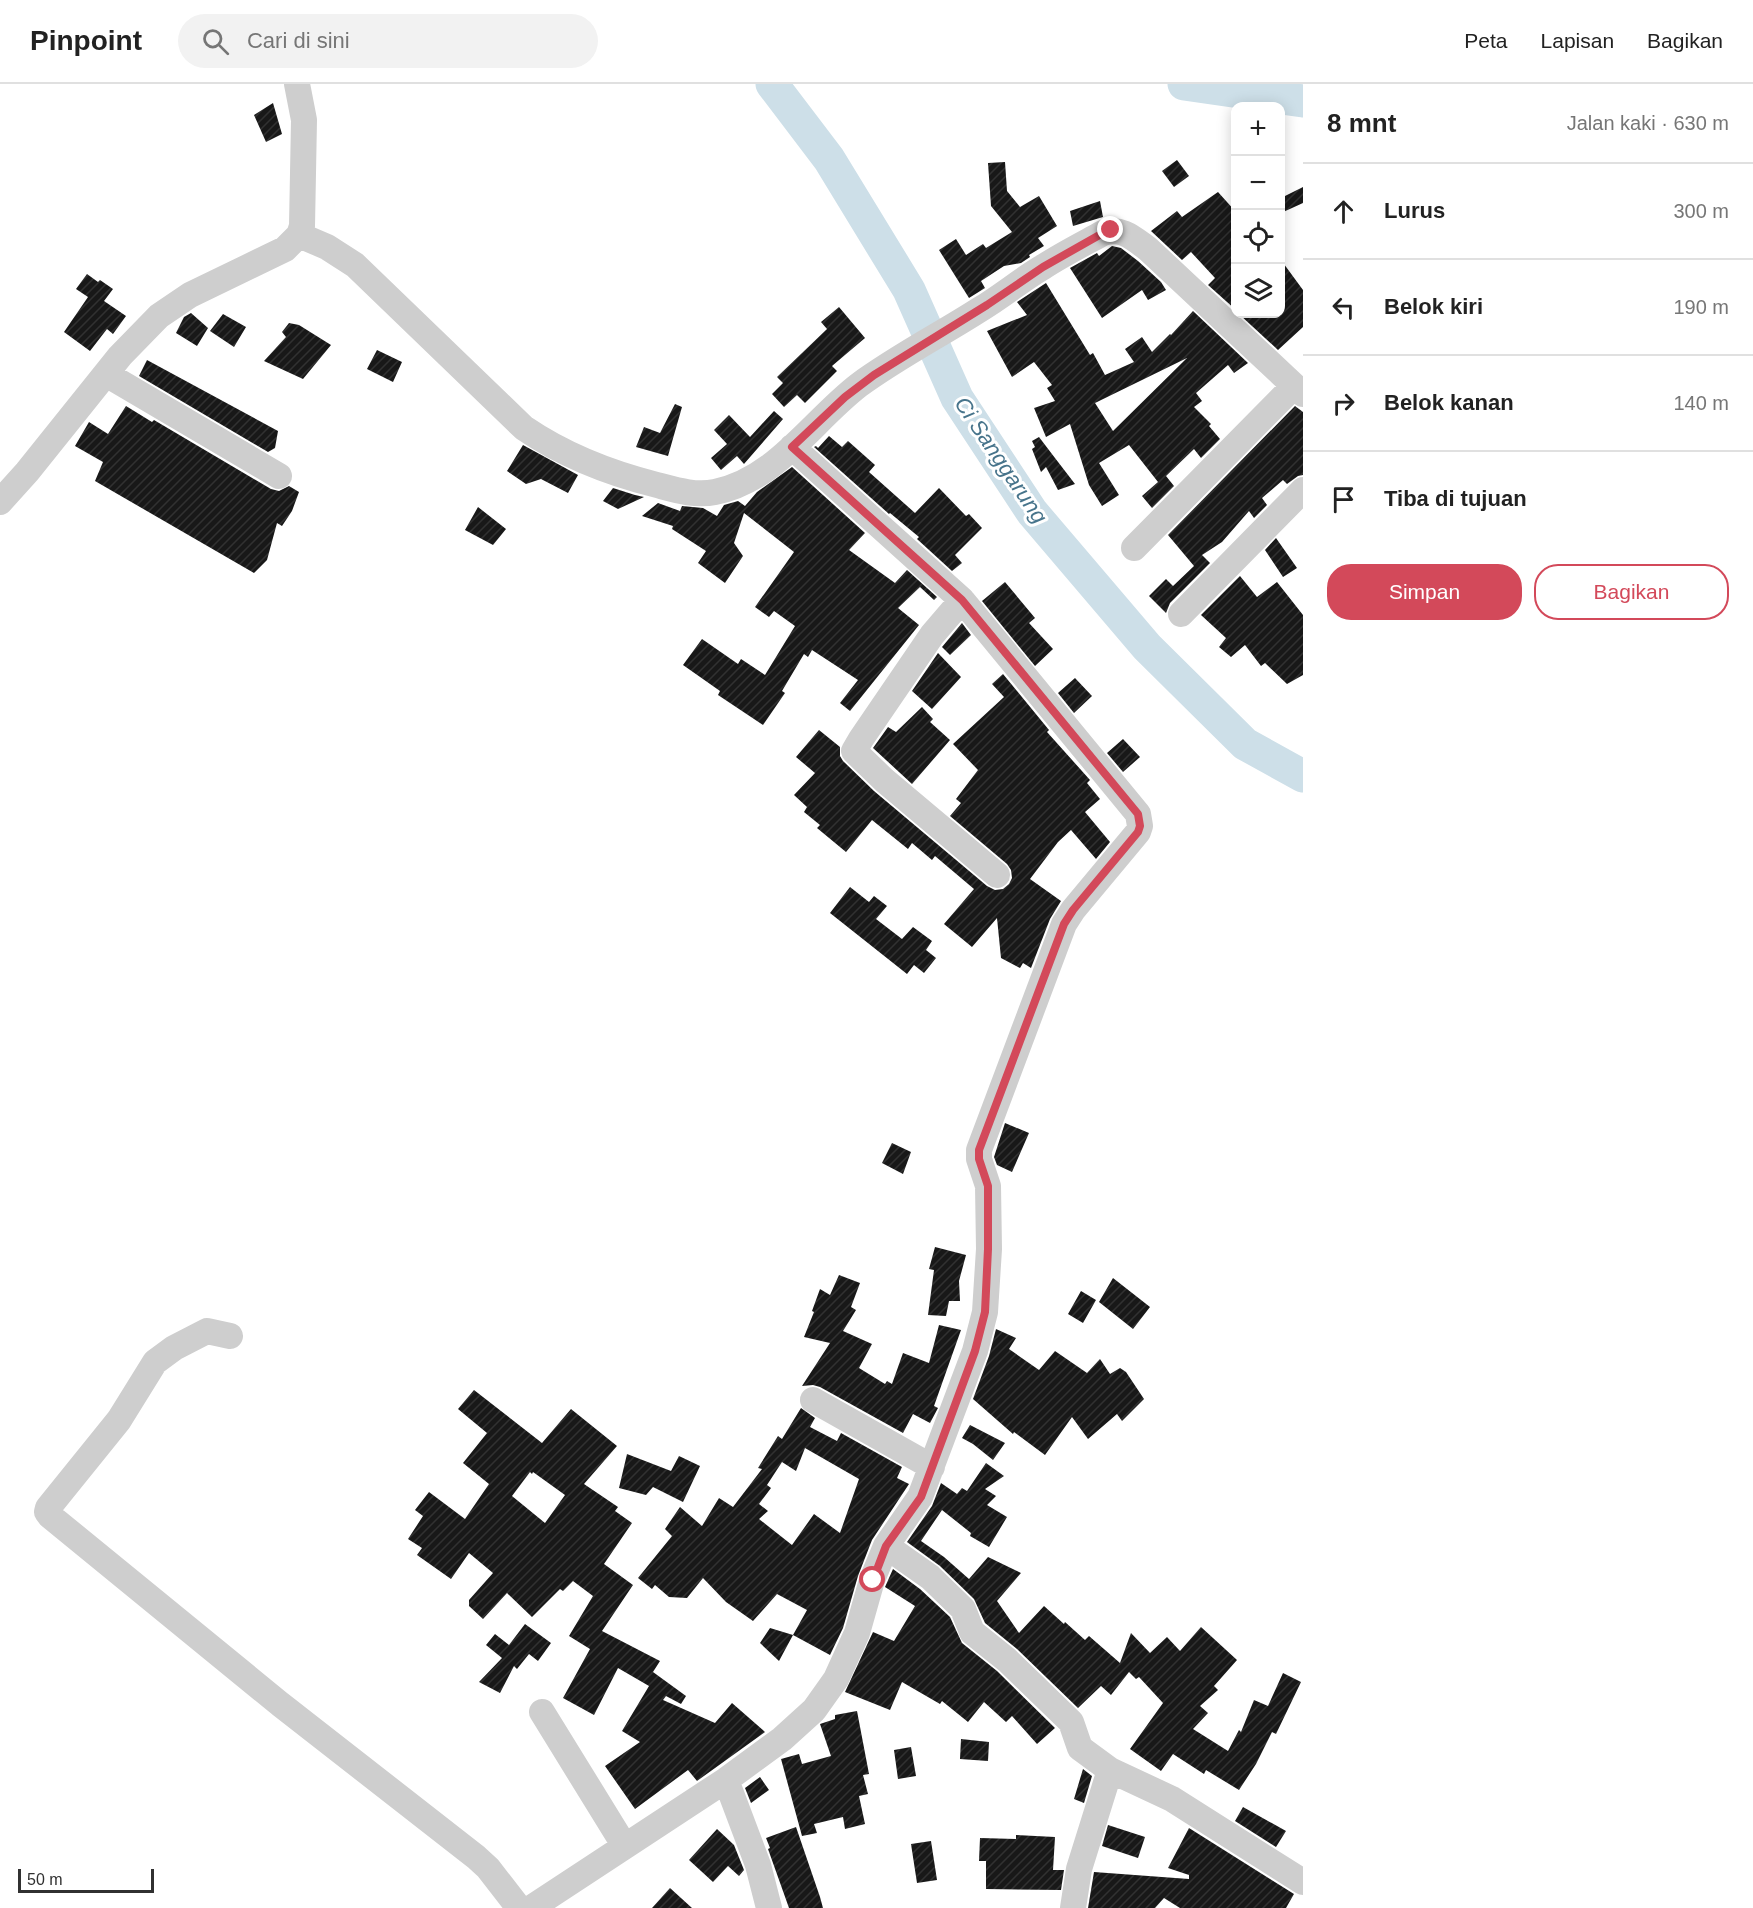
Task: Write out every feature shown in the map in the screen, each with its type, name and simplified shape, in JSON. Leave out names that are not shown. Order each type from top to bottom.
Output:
[{"type":"street","points":[[0,502],[106,374],[159,316],[190,296],[285,249],[298,236],[302,216],[304,120],[297,84]]},
{"type":"street","points":[[298,236],[327,247],[365,273],[524,428],[547,444],[597,467],[673,490],[696,494],[714,492],[751,480],[792,447],[845,397],[874,375],[987,305],[1043,267],[1103,233],[1111,230],[1120,231],[1148,249],[1299,390],[1134,548]]},
{"type":"street","points":[[106,374],[279,476]]},
{"type":"street","points":[[531,1908],[726,1780],[782,1739],[814,1710],[836,1679],[857,1633],[886,1546],[921,1497],[975,1351],[985,1312],[988,1249],[988,1186],[979,1159],[979,1150],[1064,924],[1138,832],[1140,826],[1138,814],[962,600],[792,447]]},
{"type":"street","points":[[1181,614],[1303,490]]},
{"type":"street","points":[[962,600],[932,635],[854,751],[884,780],[997,875]]},
{"type":"street","points":[[230,1336],[207,1331],[174,1348],[155,1362],[119,1419],[47,1512],[280,1704],[476,1857],[488,1868],[519,1908]]},
{"type":"street","points":[[813,1400],[932,1467]]},
{"type":"street","points":[[886,1546],[930,1577],[963,1610],[972,1632],[1007,1660],[1071,1722],[1080,1748],[1110,1770],[1172,1799],[1303,1882]]},
{"type":"street","points":[[542,1712],[624,1845]]},
{"type":"street","points":[[1073,1908],[1079,1869],[1110,1770]]},
{"type":"street","points":[[726,1780],[758,1865],[769,1908]]},
{"type":"building","points":[[273,103],[282,134],[266,142],[254,115]]},
{"type":"building","points":[[1177,160],[1189,176],[1174,187],[1162,171]]},
{"type":"building","points":[[1005,162],[1007,191],[1020,207],[1039,196],[1057,226],[1038,238],[1044,246],[1021,263],[1004,266],[981,281],[985,288],[969,298],[939,250],[956,239],[966,255],[983,244],[986,248],[1012,232],[991,206],[988,163]]},
{"type":"building","points":[[1303,187],[1303,203],[1285,211],[1285,196]]},
{"type":"building","points":[[1218,192],[1231,206],[1231,306],[1208,285],[1215,278],[1191,252],[1182,260],[1151,231],[1177,211],[1182,217]]},
{"type":"building","points":[[1100,201],[1103,217],[1073,226],[1070,211]]},
{"type":"building","points":[[1112,246],[1121,248],[1138,261],[1161,282],[1166,290],[1148,300],[1142,290],[1102,318],[1070,268],[1097,253],[1099,256]]},
{"type":"building","points":[[1285,265],[1303,290],[1303,327],[1278,350],[1243,318],[1285,318]]},
{"type":"building","points":[[87,274],[113,289],[104,301],[126,316],[113,334],[107,329],[90,351],[64,332],[88,297],[76,289]]},
{"type":"building","points":[[1046,283],[1090,355],[1093,353],[1105,375],[1134,362],[1125,349],[1142,337],[1152,352],[1193,311],[1248,363],[1234,373],[1228,365],[1196,393],[1202,401],[1194,407],[1211,424],[1209,426],[1220,439],[1201,458],[1194,449],[1166,476],[1174,486],[1152,508],[1142,496],[1158,482],[1129,445],[1099,463],[1119,495],[1102,506],[1089,485],[1070,424],[1046,437],[1034,408],[1055,401],[1047,388],[1052,385],[1034,362],[1012,377],[987,331],[1027,315],[1017,302]],"holes":[[[1187,358],[1113,431],[1095,403]]]},
{"type":"building","points":[[839,307],[865,338],[832,366],[837,371],[805,403],[797,395],[784,407],[772,394],[783,383],[777,377],[827,329],[821,322]]},
{"type":"building","points":[[191,313],[208,328],[197,346],[176,333],[184,317]]},
{"type":"building","points":[[223,314],[246,327],[234,347],[210,331]]},
{"type":"building","points":[[289,323],[299,325],[331,345],[303,379],[264,361],[286,337],[282,332]]},
{"type":"building","points":[[377,350],[402,362],[393,382],[367,369]]},
{"type":"building","points":[[147,360],[278,431],[275,448],[268,452],[139,376]]},
{"type":"building","points":[[675,404],[682,407],[668,456],[636,447],[644,427],[660,433]]},
{"type":"building","points":[[126,406],[271,489],[279,491],[289,486],[299,492],[292,511],[282,526],[277,523],[267,560],[254,573],[95,481],[103,462],[75,446],[89,422],[108,434]]},
{"type":"building","points":[[1295,406],[1303,412],[1303,475],[1287,484],[1283,480],[1262,498],[1267,505],[1254,518],[1249,511],[1222,542],[1202,555],[1210,563],[1170,603],[1166,613],[1149,596],[1166,579],[1173,586],[1194,566],[1168,535]]},
{"type":"building","points":[[774,411],[783,419],[744,464],[737,456],[721,470],[711,458],[727,444],[714,430],[729,415],[750,437]]},
{"type":"building","points":[[829,436],[842,447],[848,441],[875,465],[869,472],[915,513],[939,488],[966,516],[969,514],[982,528],[955,555],[962,563],[952,571],[917,539],[919,537],[889,514],[814,447],[818,448]]},
{"type":"building","points":[[1039,437],[1075,484],[1058,490],[1046,467],[1041,472],[1032,449],[1035,447],[1032,441]]},
{"type":"building","points":[[523,445],[578,475],[568,493],[541,479],[526,484],[507,471]]},
{"type":"building","points":[[792,467],[865,533],[849,550],[895,583],[907,570],[937,597],[934,600],[920,587],[898,608],[919,625],[850,711],[840,703],[858,680],[812,650],[808,657],[804,654],[782,691],[785,693],[763,725],[718,695],[720,691],[683,665],[702,639],[738,664],[741,659],[765,675],[795,626],[774,611],[769,617],[755,607],[794,552],[744,513],[734,543],[743,556],[725,583],[698,563],[706,551],[672,529],[673,526],[642,516],[658,503],[680,511],[682,506],[703,508],[717,516],[724,505],[738,501],[745,506],[757,492]]},
{"type":"building","points":[[613,488],[644,497],[618,509],[603,501]]},
{"type":"building","points":[[478,507],[506,529],[493,545],[465,530]]},
{"type":"building","points":[[1276,538],[1297,568],[1283,577],[1265,550]]},
{"type":"building","points":[[1240,576],[1257,597],[1277,582],[1303,615],[1303,675],[1287,684],[1265,663],[1261,666],[1245,645],[1231,657],[1219,647],[1226,638],[1201,615]]},
{"type":"building","points":[[1005,582],[1035,618],[1029,623],[1053,649],[1035,666],[982,601]]},
{"type":"building","points":[[962,623],[971,635],[950,655],[942,647]]},
{"type":"building","points":[[938,653],[961,677],[932,709],[912,691]]},
{"type":"building","points":[[1003,674],[1049,730],[1047,732],[1090,780],[1087,783],[1100,799],[1085,812],[1110,842],[1096,859],[1071,830],[1058,842],[1030,879],[1061,901],[1050,919],[1031,968],[1023,963],[1020,968],[1001,958],[997,918],[972,947],[944,924],[974,889],[935,856],[932,860],[912,843],[908,849],[872,820],[846,852],[817,828],[820,825],[804,812],[807,807],[794,795],[815,773],[796,757],[819,730],[840,747],[840,756],[843,761],[874,791],[987,886],[995,890],[1003,889],[1012,878],[1007,864],[950,816],[961,803],[956,799],[978,770],[953,744],[1004,697],[992,684]]},
{"type":"building","points":[[1075,678],[1092,696],[1074,713],[1058,693]]},
{"type":"building","points":[[922,707],[933,719],[930,722],[950,740],[912,784],[873,748],[888,727],[896,732]]},
{"type":"building","points":[[1123,739],[1140,757],[1123,772],[1107,753]]},
{"type":"building","points":[[850,887],[869,902],[874,896],[887,906],[876,919],[902,939],[913,927],[932,941],[926,950],[936,958],[924,973],[914,965],[907,974],[830,913]]},
{"type":"building","points":[[1005,1123],[1029,1133],[1012,1172],[997,1165],[994,1157]]},
{"type":"building","points":[[892,1143],[911,1152],[903,1174],[882,1163]]},
{"type":"building","points":[[935,1247],[966,1255],[959,1281],[960,1301],[949,1301],[946,1316],[928,1315],[934,1270],[929,1269]]},
{"type":"building","points":[[839,1275],[860,1283],[851,1307],[856,1310],[843,1331],[872,1344],[859,1368],[885,1384],[887,1381],[892,1384],[903,1353],[929,1363],[939,1325],[961,1330],[934,1406],[938,1408],[930,1423],[913,1414],[903,1433],[820,1387],[802,1386],[830,1343],[804,1337],[814,1312],[812,1311],[820,1289],[830,1295]]},
{"type":"building","points":[[1113,1278],[1150,1307],[1133,1329],[1099,1302]]},
{"type":"building","points":[[1081,1291],[1096,1300],[1083,1323],[1068,1314]]},
{"type":"building","points":[[996,1329],[1016,1338],[1009,1349],[1039,1370],[1055,1351],[1087,1373],[1100,1359],[1110,1374],[1120,1368],[1126,1372],[1144,1399],[1122,1421],[1117,1414],[1088,1439],[1072,1417],[1045,1455],[1014,1432],[1013,1434],[973,1399]]},
{"type":"building","points":[[474,1390],[542,1443],[571,1409],[617,1446],[584,1484],[618,1507],[615,1511],[632,1523],[604,1564],[633,1585],[602,1631],[660,1661],[653,1672],[686,1696],[681,1704],[666,1696],[663,1700],[715,1723],[732,1703],[765,1732],[697,1781],[688,1770],[635,1809],[605,1766],[640,1742],[622,1731],[649,1686],[618,1668],[594,1715],[563,1698],[590,1649],[569,1636],[593,1596],[573,1581],[563,1591],[560,1589],[532,1617],[507,1593],[483,1619],[469,1606],[469,1600],[493,1573],[469,1553],[451,1579],[417,1555],[422,1548],[408,1539],[423,1516],[415,1510],[429,1492],[465,1519],[489,1484],[463,1463],[487,1433],[458,1409]],"holes":[[[530,1472],[532,1474],[533,1472],[565,1495],[545,1523],[512,1496]]]},
{"type":"building","points":[[801,1408],[815,1418],[810,1427],[837,1441],[841,1433],[902,1467],[897,1478],[909,1484],[872,1540],[858,1576],[843,1628],[830,1655],[793,1635],[807,1610],[777,1594],[753,1621],[726,1602],[703,1578],[687,1598],[669,1597],[655,1585],[652,1589],[638,1578],[672,1536],[665,1529],[680,1507],[702,1526],[719,1498],[733,1507],[762,1469],[758,1468],[778,1436],[782,1439]],"holes":[[[805,1448],[859,1479],[840,1533],[814,1514],[792,1545],[759,1519],[768,1511],[759,1504],[771,1488],[767,1485],[782,1462],[796,1471]]]},
{"type":"building","points":[[970,1425],[1005,1443],[993,1460],[962,1438]]},
{"type":"building","points":[[627,1454],[671,1471],[679,1456],[700,1466],[683,1502],[653,1487],[646,1495],[619,1488]]},
{"type":"building","points":[[986,1463],[1004,1476],[985,1489],[996,1496],[987,1505],[1007,1517],[989,1547],[970,1536],[971,1533],[942,1510],[921,1541],[969,1579],[988,1557],[1021,1573],[997,1601],[1019,1633],[1044,1606],[1085,1640],[1089,1636],[1120,1663],[1131,1633],[1150,1653],[1167,1637],[1180,1651],[1201,1627],[1237,1660],[1214,1686],[1218,1690],[1200,1706],[1208,1713],[1193,1729],[1228,1751],[1239,1730],[1241,1732],[1254,1700],[1268,1706],[1283,1673],[1301,1682],[1276,1734],[1272,1732],[1256,1764],[1239,1790],[1206,1770],[1204,1774],[1173,1754],[1161,1771],[1130,1749],[1163,1703],[1139,1677],[1136,1679],[1129,1672],[1111,1695],[1101,1686],[1078,1708],[1017,1649],[985,1623],[974,1599],[940,1566],[907,1542],[932,1506],[941,1483],[957,1494],[962,1488],[967,1491]]},
{"type":"building","points":[[893,1569],[920,1589],[950,1617],[962,1643],[997,1671],[1055,1728],[1037,1744],[1012,1716],[1006,1722],[984,1702],[968,1722],[942,1701],[940,1704],[902,1682],[890,1710],[845,1692],[873,1632],[894,1641],[915,1606],[885,1587]]},
{"type":"building","points":[[525,1624],[551,1643],[538,1661],[529,1654],[517,1669],[514,1666],[500,1693],[479,1682],[502,1658],[486,1645],[495,1634],[509,1645]]},
{"type":"building","points":[[770,1628],[793,1635],[779,1661],[760,1643]]},
{"type":"building","points":[[857,1711],[869,1774],[863,1775],[868,1794],[859,1796],[865,1824],[845,1829],[843,1817],[814,1824],[817,1833],[802,1836],[781,1759],[799,1754],[802,1764],[831,1756],[820,1724],[835,1719],[835,1715]]},
{"type":"building","points":[[961,1739],[989,1742],[988,1761],[960,1759]]},
{"type":"building","points":[[911,1747],[916,1776],[898,1779],[894,1750]]},
{"type":"building","points":[[1083,1769],[1092,1776],[1084,1803],[1074,1799]]},
{"type":"building","points":[[760,1777],[769,1790],[751,1803],[745,1788]]},
{"type":"building","points":[[1243,1807],[1286,1831],[1276,1847],[1235,1821]]},
{"type":"building","points":[[1108,1825],[1145,1837],[1138,1858],[1102,1846]]},
{"type":"building","points":[[796,1827],[823,1908],[789,1908],[768,1849],[770,1848],[766,1838]]},
{"type":"building","points":[[1189,1828],[1294,1894],[1286,1908],[1180,1908],[1164,1898],[1155,1908],[1088,1908],[1094,1872],[1189,1879],[1189,1875],[1168,1868]]},
{"type":"building","points":[[717,1829],[734,1845],[744,1870],[739,1876],[728,1866],[713,1882],[689,1860]]},
{"type":"building","points":[[1016,1835],[1055,1837],[1053,1870],[1064,1870],[1061,1890],[986,1889],[986,1861],[979,1861],[980,1838],[1016,1839]]},
{"type":"building","points":[[931,1841],[937,1880],[917,1883],[911,1844]]},
{"type":"building","points":[[670,1888],[692,1908],[652,1908]]},
{"type":"waterway","name":"Ci Sanggarung","points":[[772,84],[829,159],[909,290],[957,398],[1032,512],[1147,647],[1245,744],[1303,776]]},
{"type":"waterway","points":[[1184,84],[1303,101]]},
{"type":"route","points":[[873,1580],[886,1546],[921,1497],[975,1351],[985,1312],[988,1281],[988,1186],[979,1159],[979,1150],[1064,924],[1068,916],[1138,832],[1140,820],[1138,814],[962,600],[792,447],[859,385],[1043,267],[1111,230]]}]
